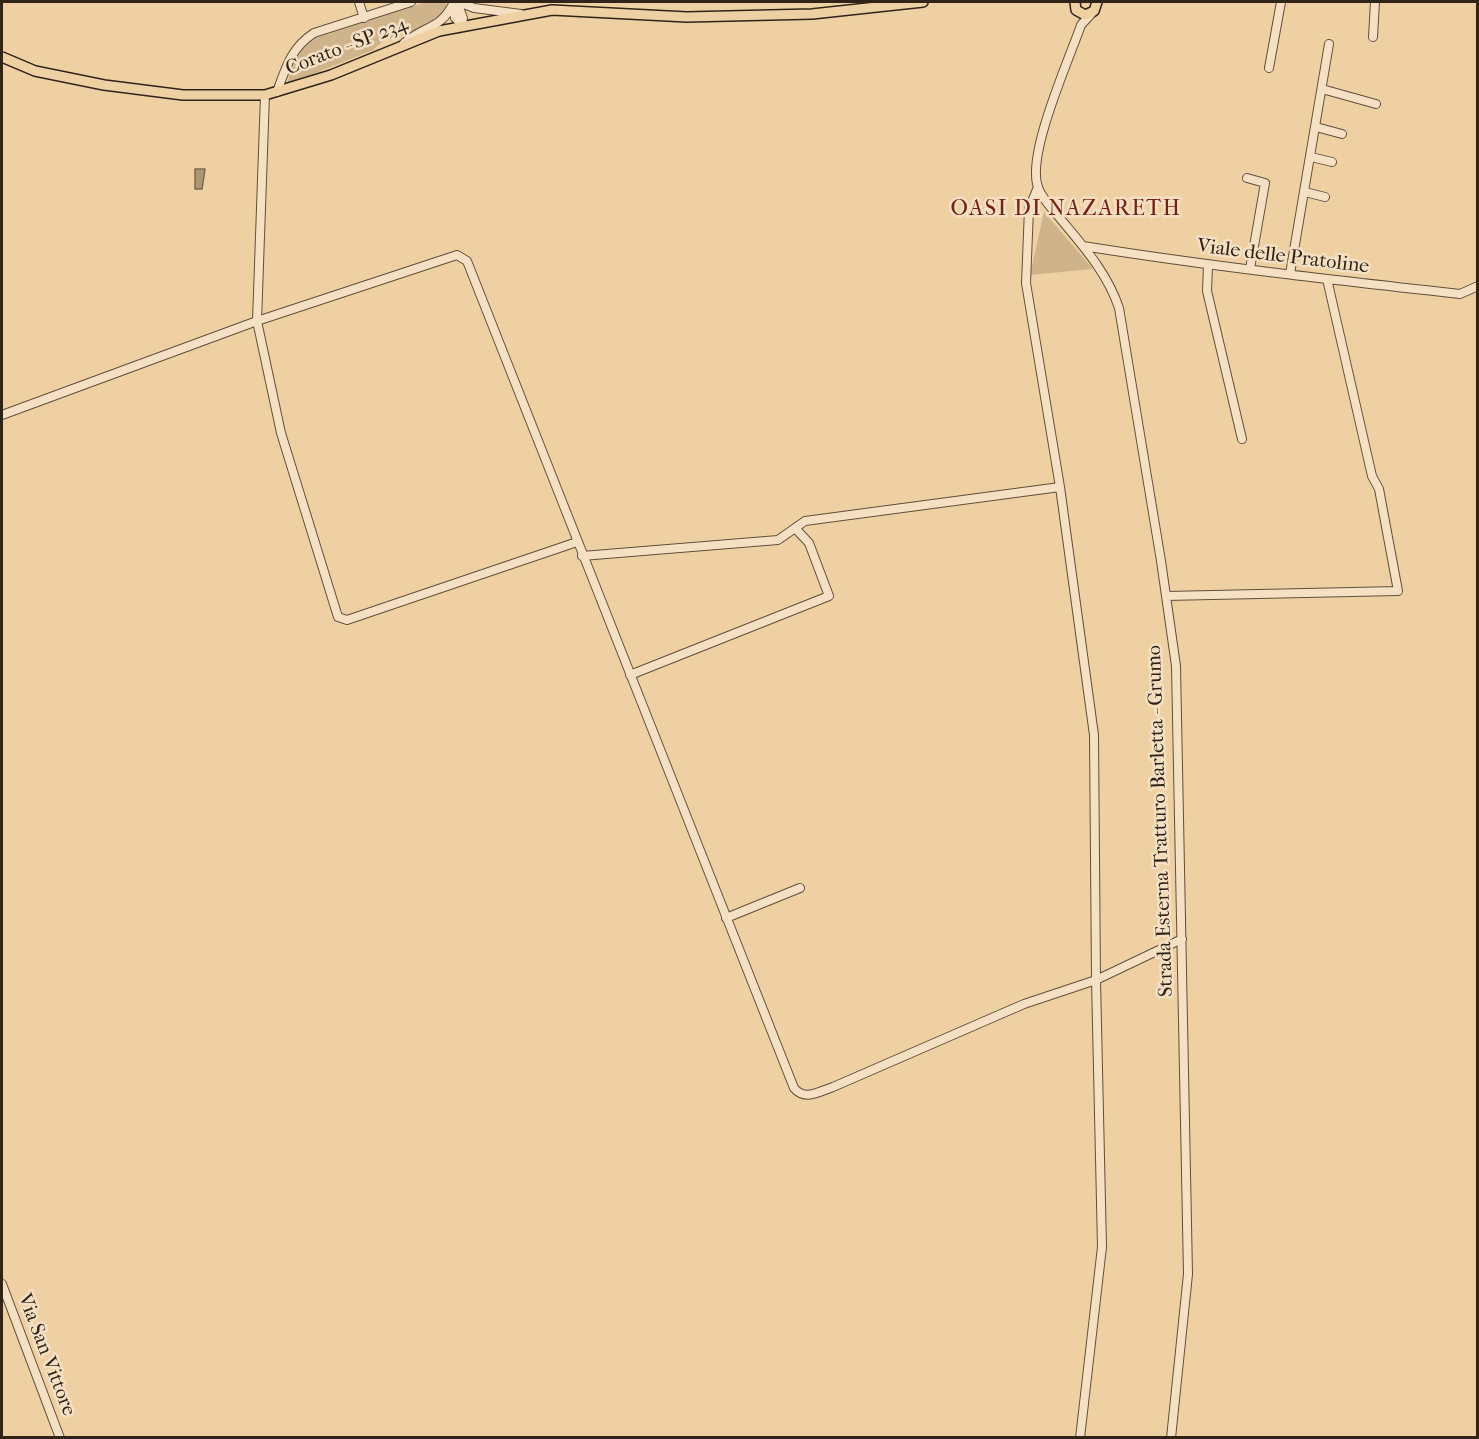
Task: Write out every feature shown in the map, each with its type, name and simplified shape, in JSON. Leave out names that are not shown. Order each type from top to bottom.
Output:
[{"type":"main road","name":"Corato - SP 234","points":[[2,57],[34,71],[104,85],[183,95],[265,95],[331,75],[403,44],[462,25],[521,14],[552,10],[687,17],[812,14],[923,2]]},
{"type":"main road","points":[[1063,2],[1076,7],[1085,15],[1105,2]]},
{"type":"street","points":[[359,2],[364,18]]},
{"type":"street","points":[[278,92],[288,60],[300,42],[314,33],[411,2]]},
{"type":"street","points":[[456,2],[474,8],[521,14]]},
{"type":"street","points":[[456,2],[463,18],[462,25]]},
{"type":"street","points":[[403,44],[414,34],[437,26],[456,2]]},
{"type":"street","points":[[1269,68],[1281,2]]},
{"type":"street","points":[[1373,37],[1376,2]]},
{"type":"street","points":[[1076,7],[1081,25]]},
{"type":"street","points":[[1080,1437],[1102,1247],[1096,980],[1094,735],[1060,487],[1026,283],[1029,209],[1038,187],[1035,161],[1081,25],[1095,7]]},
{"type":"street","points":[[1290,274],[1329,44]]},
{"type":"street","points":[[1322,89],[1376,104]]},
{"type":"street","points":[[265,95],[257,321],[281,433],[334,610],[342,620],[577,542]]},
{"type":"street","points":[[1316,127],[1342,134]]},
{"type":"street","points":[[1311,157],[1332,162]]},
{"type":"street","points":[[1247,178],[1265,183],[1250,269]]},
{"type":"street","name":"Strada Esterna Tratturo Barletta - Grumo","points":[[1038,187],[1113,289],[1119,308],[1176,666],[1188,1274],[1171,1437]]},
{"type":"street","points":[[1305,192],[1325,197]]},
{"type":"street","name":"Viale delle Pratoline","points":[[1083,246],[1208,266],[1460,294],[1478,286]]},
{"type":"street","points":[[2,415],[257,321],[457,255],[467,261],[726,918],[794,1088],[800,1094],[807,1096],[919,1051],[1024,1004],[1096,980],[1182,939]]},
{"type":"street","points":[[1208,266],[1207,291],[1242,439]]},
{"type":"street","points":[[1166,596],[1398,591],[1379,489],[1372,476],[1328,279]]},
{"type":"street","points":[[582,556],[778,540],[805,520],[1060,487]]},
{"type":"street","points":[[630,675],[829,596],[808,543],[795,528]]},
{"type":"street","points":[[726,918],[800,888]]},
{"type":"street","name":"Via San Vittore","points":[[2,1284],[60,1437]]},
{"type":"shaded area","points":[[427,2],[446,2],[445,11],[432,24],[392,38],[373,50],[288,84],[297,58],[316,38]]},
{"type":"shaded area","points":[[195,169],[205,169],[202,189],[195,189]]},
{"type":"shaded area","points":[[1044,212],[1093,269],[1030,275]]},
{"type":"district","name":"OASI DI NAZARETH","points":[[1066,210]]}]
